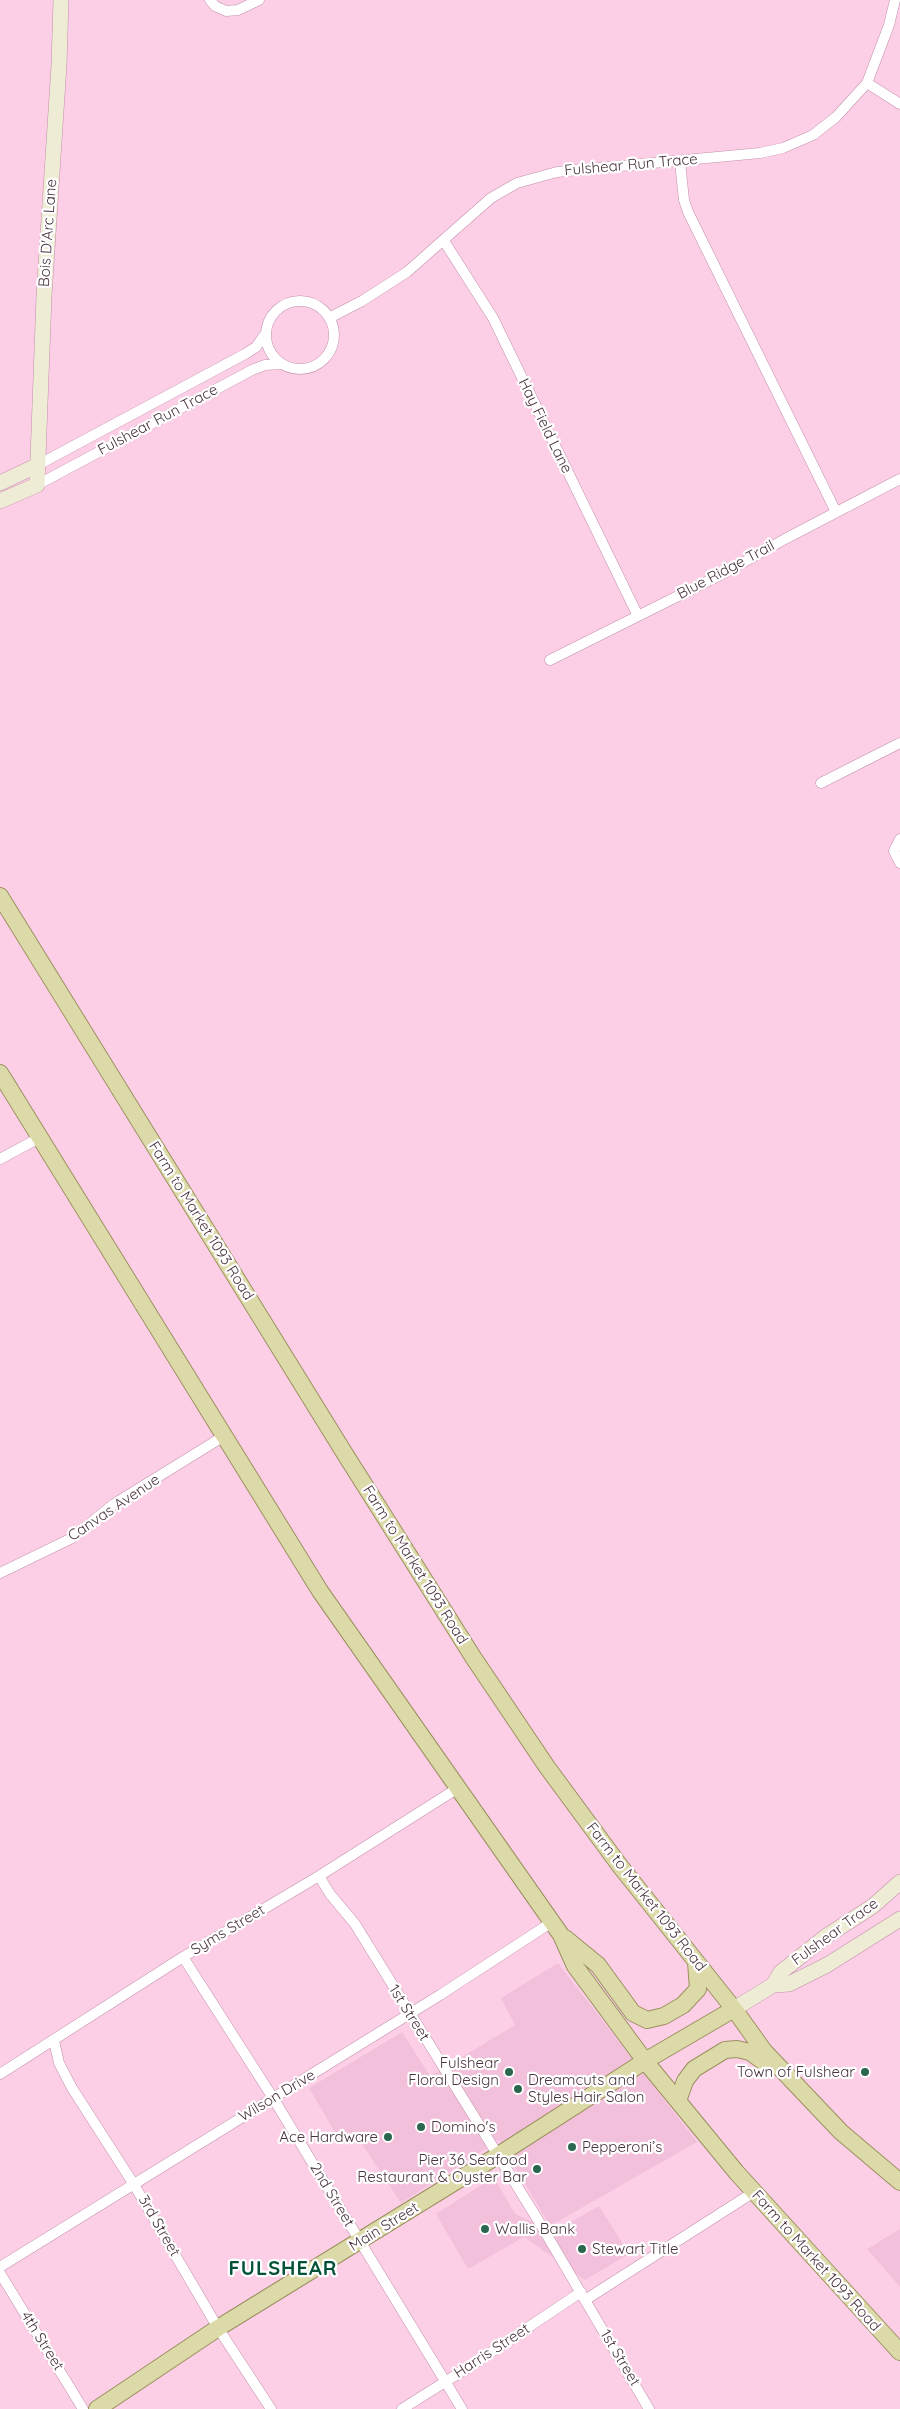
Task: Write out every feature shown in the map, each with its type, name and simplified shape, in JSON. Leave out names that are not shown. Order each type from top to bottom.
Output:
[{"type":"main road","name":"Farm to Market 1093 Road","points":[[0,896],[473,1657],[547,1767],[620,1866],[734,2009],[764,2051],[841,2132],[900,2182]]},
{"type":"main road","name":"Farm to Market 1093 Road","points":[[0,1073],[320,1591],[557,1929],[575,1966],[645,2061],[754,2192],[900,2352]]},
{"type":"main road","points":[[557,1929],[598,1965],[633,2013],[647,2020],[664,2016],[683,2005],[698,1989],[696,1962]]},
{"type":"main road","name":"Fulshear Trace","points":[[645,2061],[734,2009]]},
{"type":"main road","points":[[678,2101],[685,2081],[694,2069],[725,2050],[737,2049],[750,2052],[794,2084]]},
{"type":"main road","name":"Main Street","points":[[97,2409],[218,2328],[360,2242],[645,2061]]},
{"type":"street","name":"Bois D'Arc Lane","points":[[37,484],[36,466],[61,0]]},
{"type":"street","points":[[210,0],[215,6],[226,11],[238,10],[258,0]]},
{"type":"street","name":"Fulshear Run Trace","points":[[329,318],[391,284],[444,241],[491,198],[517,182],[536,176],[617,165],[680,162],[760,153],[797,143],[813,135],[836,117],[867,83],[889,25],[895,0]]},
{"type":"street","points":[[867,83],[900,104]]},
{"type":"street","points":[[680,162],[684,200],[688,212],[836,512]]},
{"type":"street","name":"Hay Field Lane","points":[[444,241],[493,318],[638,616]]},
{"type":"street","points":[[296,301],[315,304],[329,318],[334,328],[331,350],[324,360],[315,366],[304,369],[293,368],[282,364],[270,351],[266,333],[272,315],[279,308],[296,301]]},
{"type":"street","name":"Fulshear Run Trace","points":[[36,466],[245,354],[256,347],[266,333]]},
{"type":"street","name":"Fulshear Run Trace","points":[[37,484],[252,370],[265,365],[282,364]]},
{"type":"street","points":[[0,483],[36,466]]},
{"type":"street","name":"Blue Ridge Trail","points":[[550,660],[728,572],[900,479]]},
{"type":"street","points":[[0,501],[37,484]]},
{"type":"street","points":[[821,783],[900,743]]},
{"type":"street","points":[[900,839],[894,851],[900,862]]},
{"type":"street","points":[[0,1159],[39,1138]]},
{"type":"street","name":"Canvas Avenue","points":[[0,1573],[72,1538],[114,1504],[224,1436]]},
{"type":"street","name":"Syms Street","points":[[0,2074],[183,1957],[319,1876],[458,1788]]},
{"type":"street","name":"1st Street","points":[[319,1876],[330,1894],[355,1924],[583,2296],[649,2409]]},
{"type":"street","name":"Fulshear Trace","points":[[734,2009],[772,1985],[781,1972],[824,1937],[873,1906],[900,1882]]},
{"type":"street","name":"Fulshear Trace","points":[[772,1985],[789,1984],[827,1966],[900,1919]]},
{"type":"street","name":"Wilson Drive","points":[[0,2267],[133,2183],[410,2014],[557,1929]]},
{"type":"street","name":"2nd Street","points":[[183,1957],[273,2098],[462,2409]]},
{"type":"street","name":"3rd Street","points":[[54,2041],[59,2063],[72,2088],[133,2183],[218,2328],[271,2409]]},
{"type":"street","name":"Harris Street","points":[[402,2409],[754,2192]]},
{"type":"street","name":"4th Street","points":[[0,2273],[83,2409]]},
{"type":"shaded area","points":[[558,1963],[697,2142],[550,2226],[499,2140],[401,2203],[354,2132],[339,2139],[309,2088],[402,2032],[430,2076],[515,2025],[501,1998]]},
{"type":"shaded area","points":[[494,2177],[515,2214],[554,2232],[599,2206],[629,2254],[585,2280],[524,2237],[468,2269],[436,2214]]},
{"type":"shaded area","points":[[900,2229],[900,2287],[867,2249]]},
{"type":"place","name":"Fulshear Floral Design","points":[[509,2072]]},
{"type":"place","name":"Town of Fulshear","points":[[865,2072]]},
{"type":"place","name":"Dreamcuts and Styles Hair Salon","points":[[518,2089]]},
{"type":"place","name":"Domino's","points":[[421,2127]]},
{"type":"place","name":"Ace Hardware","points":[[388,2137]]},
{"type":"place","name":"Pepperoni’s","points":[[572,2147]]},
{"type":"place","name":"Pier 36 Seafood Restaurant & Oyster Bar","points":[[537,2169]]},
{"type":"place","name":"Wallis Bank","points":[[485,2229]]},
{"type":"place","name":"Stewart Title","points":[[582,2249]]},
{"type":"district","name":"FULSHEAR","points":[[283,2269]]}]
